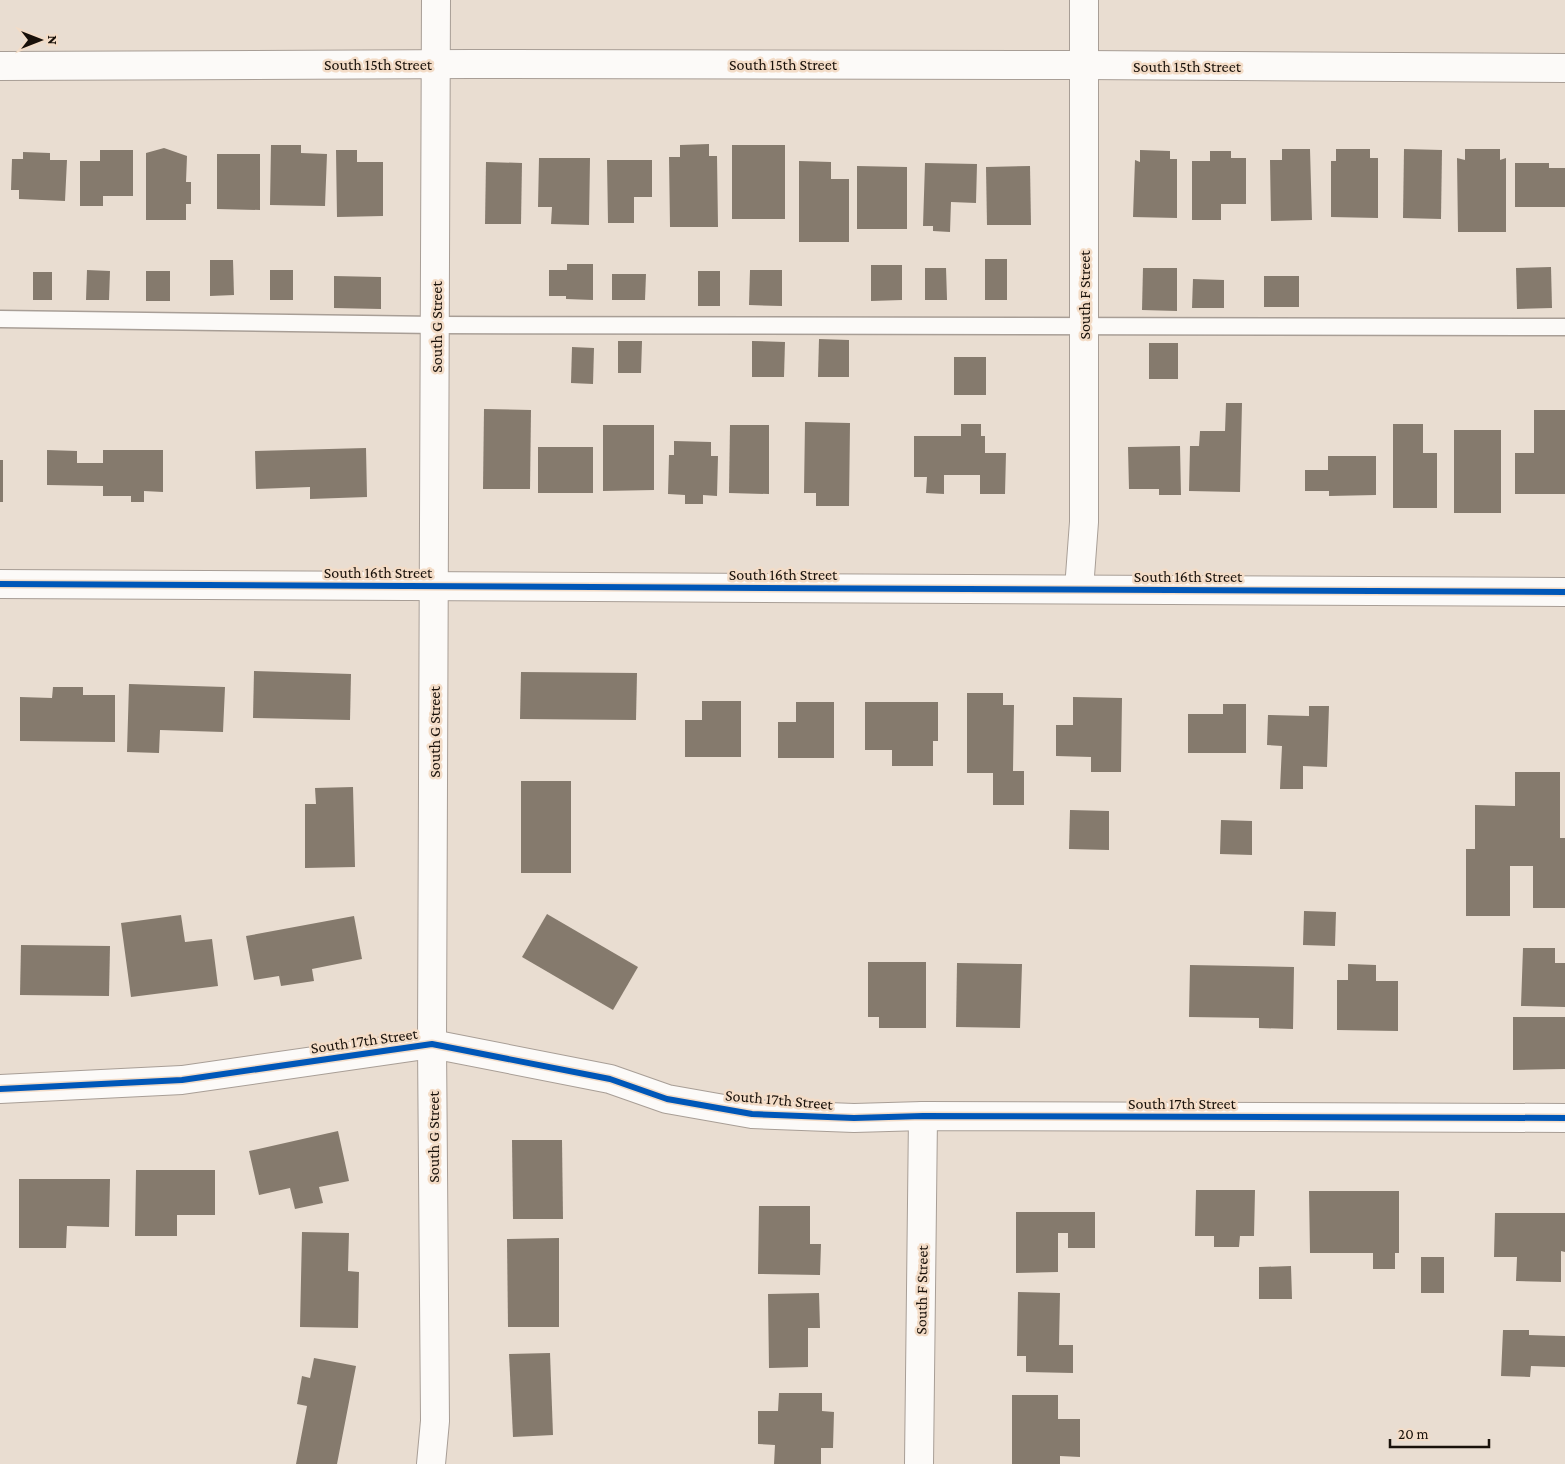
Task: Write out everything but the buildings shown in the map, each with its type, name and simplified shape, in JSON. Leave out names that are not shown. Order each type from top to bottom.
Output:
[{"type":"street","name":"South G Street","points":[[432,1464],[435,1421],[432,1044],[436,0]]},
{"type":"street","name":"South F Street","points":[[1079,589],[1084,522],[1084,0]]},
{"type":"street","name":"South 15th Street","points":[[0,66],[436,64],[1565,68]]},
{"type":"street","name":"South 16th Street","points":[[0,584],[1565,592]]},
{"type":"street","name":"South 17th Street","points":[[0,1089],[182,1080],[432,1044],[610,1079],[667,1099],[752,1114],[854,1118],[923,1116],[1565,1118]]},
{"type":"street","name":"South F Street","points":[[919,1464],[923,1116]]},
{"type":"lane","points":[[0,318],[436,325],[1565,327]]},
{"type":"cycle path","points":[[0,584],[1565,592]]},
{"type":"cycle path","points":[[0,1089],[182,1080],[432,1044],[610,1079],[667,1099],[752,1114],[854,1118],[923,1116],[1565,1118]]}]
